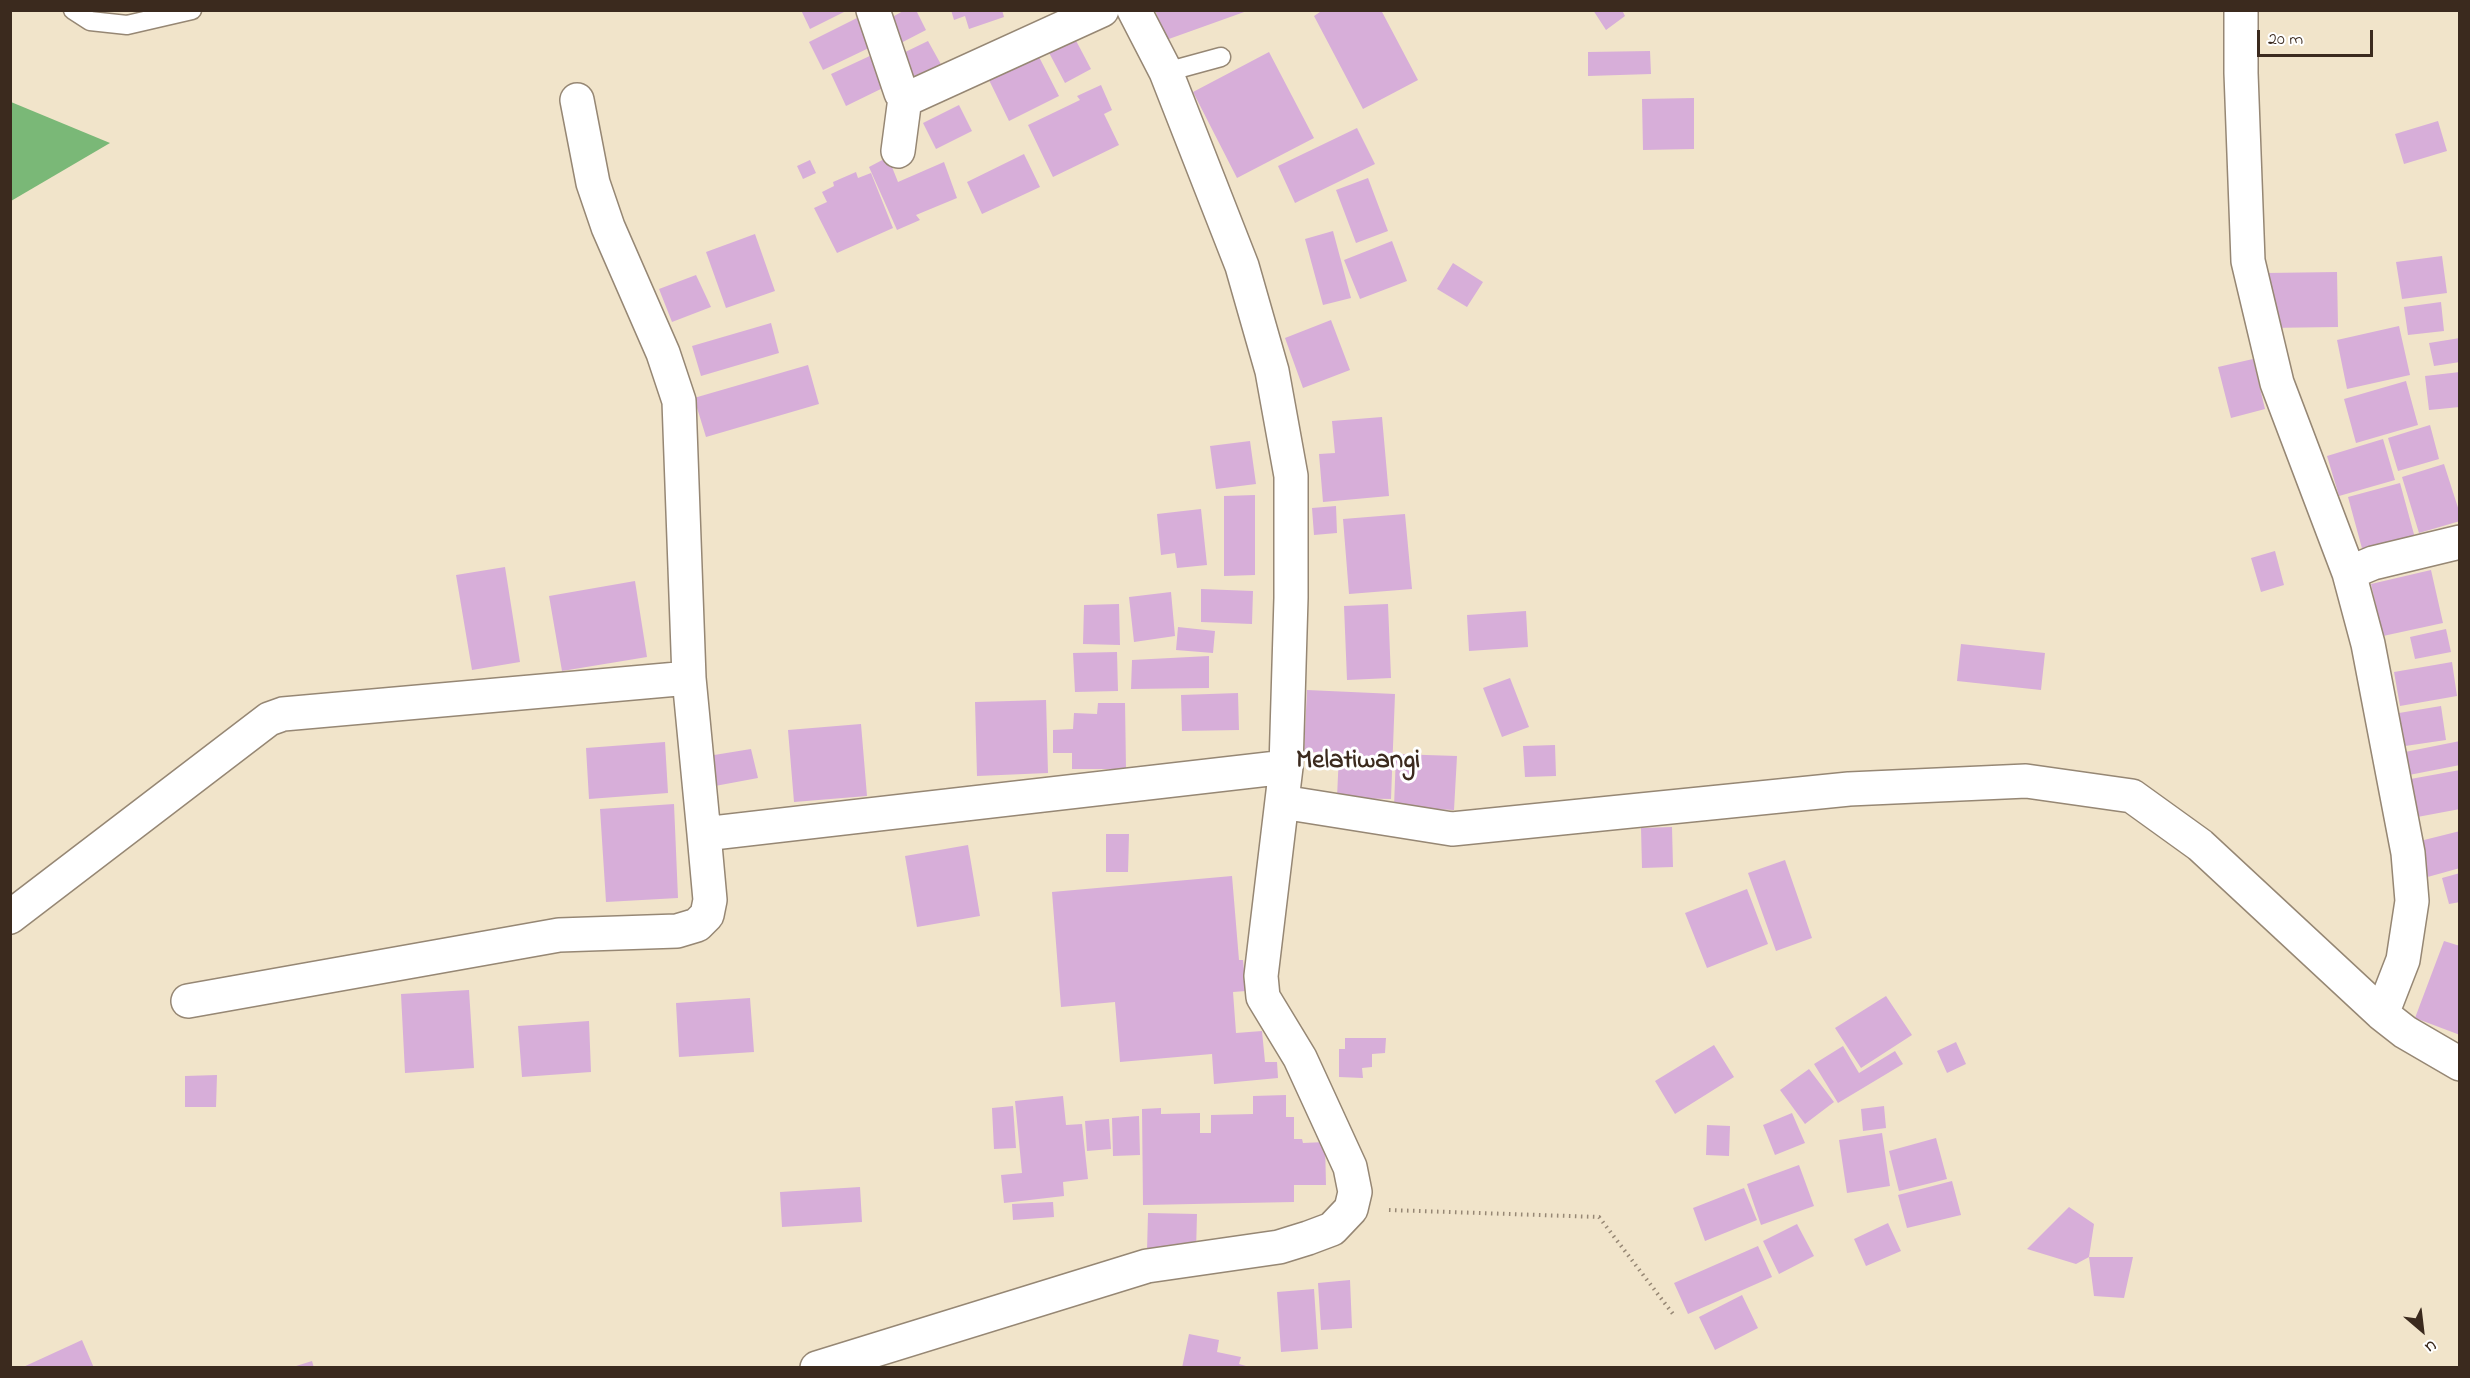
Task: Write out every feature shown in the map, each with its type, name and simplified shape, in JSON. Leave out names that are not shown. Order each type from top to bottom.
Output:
[{"type":"street","points":[[873,10],[904,98],[898,151]]},
{"type":"street","points":[[904,98],[916,97],[1102,10]]},
{"type":"street","points":[[817,1368],[1147,1266],[1279,1247],[1332,1229],[1351,1209],[1356,1192],[1350,1167],[1300,1058],[1263,997],[1261,976],[1286,767],[1290,598],[1291,476],[1272,371],[1242,266],[1166,72],[1134,10]]},
{"type":"street","points":[[2241,10],[2248,261],[2277,383],[2349,573],[2368,644],[2408,853],[2412,901],[2403,960],[2382,1014]]},
{"type":"street","points":[[188,1001],[559,935],[677,931],[697,925],[707,915],[710,900],[688,678],[679,401],[663,353],[608,227],[593,183],[578,100]]},
{"type":"street","points":[[2349,573],[2373,563],[2460,542]]},
{"type":"street","points":[[10,917],[269,719],[283,714],[688,678]]},
{"type":"street","points":[[704,834],[1286,767]]},
{"type":"street","points":[[1282,802],[1452,829],[1873,788],[2026,781],[2132,796],[2200,845],[2382,1014],[2405,1032],[2460,1064]]},
{"type":"lane","points":[[73,10],[90,21],[127,25],[192,10]]},
{"type":"lane","points":[[1166,72],[1221,57]]},
{"type":"path","points":[[1351,1209],[1599,1217],[1672,1314]]},
{"type":"green space","points":[[11,102],[110,143],[11,201]]},
{"type":"building","points":[[801,10],[848,10],[810,29]]},
{"type":"building","points":[[905,10],[916,10],[926,30],[897,45],[885,21]]},
{"type":"building","points":[[951,10],[1002,10],[1004,17],[969,29],[965,16],[954,20]]},
{"type":"building","points":[[1155,10],[1247,10],[1247,11],[1166,40]]},
{"type":"building","points":[[1323,10],[1381,10],[1418,80],[1363,109],[1314,16]]},
{"type":"building","points":[[1593,10],[1622,10],[1625,16],[1606,30]]},
{"type":"building","points":[[859,17],[873,46],[823,70],[809,42]]},
{"type":"building","points":[[1072,33],[1091,69],[1065,83],[1046,47]]},
{"type":"building","points":[[928,41],[943,68],[912,86],[897,56]]},
{"type":"building","points":[[1650,51],[1651,74],[1588,76],[1588,52]]},
{"type":"building","points":[[1269,52],[1314,138],[1237,178],[1193,92]]},
{"type":"building","points":[[874,54],[889,85],[846,106],[831,74]]},
{"type":"building","points":[[1038,55],[1059,96],[1009,121],[989,80]]},
{"type":"building","points":[[1101,85],[1112,110],[1104,114],[1119,145],[1053,177],[1028,125],[1080,100],[1077,96]]},
{"type":"building","points":[[1694,98],[1694,149],[1643,150],[1642,99]]},
{"type":"building","points":[[959,105],[972,131],[936,149],[923,123]]},
{"type":"building","points":[[2438,121],[2447,151],[2404,164],[2395,134]]},
{"type":"building","points":[[1357,128],[1375,164],[1295,203],[1278,166]]},
{"type":"building","points":[[1024,154],[1040,187],[982,214],[967,182]]},
{"type":"building","points":[[888,157],[898,182],[944,162],[957,198],[916,215],[920,220],[897,230],[869,167]]},
{"type":"building","points":[[810,160],[816,173],[803,179],[797,166]]},
{"type":"building","points":[[856,172],[858,178],[871,173],[893,228],[837,253],[814,208],[827,202],[822,192],[834,186],[833,182]]},
{"type":"building","points":[[1368,178],[1388,231],[1356,243],[1336,190]]},
{"type":"building","points":[[1333,231],[1351,298],[1323,305],[1305,239]]},
{"type":"building","points":[[755,234],[775,291],[726,308],[706,252]]},
{"type":"building","points":[[1392,241],[1407,281],[1360,299],[1344,260]]},
{"type":"building","points":[[2442,256],[2447,293],[2402,299],[2396,262]]},
{"type":"building","points":[[1453,263],[1483,282],[1467,307],[1437,289]]},
{"type":"building","points":[[2337,272],[2338,327],[2266,328],[2266,273]]},
{"type":"building","points":[[696,275],[711,307],[672,322],[659,289]]},
{"type":"building","points":[[2441,302],[2444,331],[2408,335],[2404,307]]},
{"type":"building","points":[[1331,320],[1350,370],[1303,388],[1285,338]]},
{"type":"building","points":[[771,323],[779,353],[701,376],[692,346]]},
{"type":"building","points":[[2399,326],[2410,375],[2347,389],[2337,340]]},
{"type":"building","points":[[2460,338],[2460,362],[2434,366],[2429,343]]},
{"type":"building","points":[[2253,359],[2265,409],[2231,418],[2218,367]]},
{"type":"building","points":[[808,365],[819,404],[706,437],[694,398]]},
{"type":"building","points":[[2460,372],[2460,407],[2429,410],[2425,376]]},
{"type":"building","points":[[2406,381],[2418,425],[2356,443],[2344,399]]},
{"type":"building","points":[[1382,417],[1389,496],[1323,502],[1319,454],[1335,453],[1332,421]]},
{"type":"building","points":[[2430,425],[2439,459],[2398,471],[2388,438]]},
{"type":"building","points":[[2383,439],[2395,480],[2339,496],[2327,456]]},
{"type":"building","points":[[1250,441],[1256,484],[1216,489],[1210,446]]},
{"type":"building","points":[[2444,464],[2460,514],[2460,521],[2419,533],[2402,477]]},
{"type":"building","points":[[2400,483],[2415,538],[2363,552],[2348,497]]},
{"type":"building","points":[[1255,495],[1255,575],[1224,576],[1224,496]]},
{"type":"building","points":[[1336,506],[1337,533],[1314,535],[1312,508]]},
{"type":"building","points":[[1201,509],[1207,565],[1177,568],[1175,553],[1161,555],[1157,514]]},
{"type":"building","points":[[1405,514],[1412,589],[1349,594],[1343,519]]},
{"type":"building","points":[[2275,551],[2284,585],[2261,592],[2251,558]]},
{"type":"building","points":[[505,567],[520,662],[472,670],[456,575]]},
{"type":"building","points":[[2431,570],[2443,623],[2383,636],[2371,584]]},
{"type":"building","points":[[635,581],[647,657],[562,671],[549,596]]},
{"type":"building","points":[[1201,589],[1253,591],[1252,624],[1201,622]]},
{"type":"building","points":[[1171,592],[1175,636],[1134,642],[1129,597]]},
{"type":"building","points":[[1119,604],[1120,645],[1083,644],[1084,605]]},
{"type":"building","points":[[1388,604],[1391,678],[1347,680],[1344,606]]},
{"type":"building","points":[[1526,611],[1528,647],[1469,651],[1467,615]]},
{"type":"building","points":[[1178,627],[1215,631],[1213,653],[1176,650]]},
{"type":"building","points":[[2446,629],[2451,652],[2415,659],[2410,637]]},
{"type":"building","points":[[1961,644],[2045,653],[2041,690],[1957,681]]},
{"type":"building","points":[[1117,652],[1118,691],[1075,692],[1073,653]]},
{"type":"building","points":[[1209,656],[1209,688],[1131,689],[1132,660]]},
{"type":"building","points":[[2452,662],[2457,696],[2400,706],[2394,672]]},
{"type":"building","points":[[1510,678],[1529,727],[1502,737],[1483,688]]},
{"type":"building","points":[[1307,690],[1395,694],[1391,799],[1337,798],[1339,753],[1304,752]]},
{"type":"building","points":[[1238,693],[1239,730],[1182,731],[1181,695]]},
{"type":"building","points":[[1046,700],[1048,773],[977,776],[975,702]]},
{"type":"building","points":[[1098,703],[1125,703],[1126,769],[1072,769],[1072,753],[1053,753],[1053,730],[1073,729],[1074,713],[1097,714]]},
{"type":"building","points":[[2441,706],[2446,740],[2405,746],[2399,713]]},
{"type":"building","points":[[861,724],[867,796],[794,802],[788,730]]},
{"type":"building","points":[[2460,741],[2460,765],[2409,775],[2405,752]]},
{"type":"building","points":[[665,742],[668,793],[589,799],[586,748]]},
{"type":"building","points":[[1555,745],[1556,776],[1525,777],[1523,746]]},
{"type":"building","points":[[751,749],[758,778],[715,786],[708,756]]},
{"type":"building","points":[[1396,754],[1457,756],[1454,810],[1394,807]]},
{"type":"building","points":[[2460,770],[2460,809],[2412,818],[2405,780]]},
{"type":"building","points":[[674,804],[678,898],[606,902],[600,809]]},
{"type":"building","points":[[1672,827],[1673,867],[1642,868],[1641,828]]},
{"type":"building","points":[[2460,831],[2460,868],[2424,878],[2416,842]]},
{"type":"building","points":[[1106,834],[1129,834],[1128,872],[1106,872]]},
{"type":"building","points":[[968,845],[980,916],[917,927],[905,856]]},
{"type":"building","points":[[1785,860],[1812,938],[1776,951],[1748,873]]},
{"type":"building","points":[[2460,873],[2460,902],[2449,904],[2442,878]]},
{"type":"building","points":[[1232,876],[1239,960],[1243,960],[1246,991],[1233,992],[1236,1033],[1262,1031],[1265,1062],[1277,1062],[1278,1078],[1214,1084],[1212,1054],[1120,1062],[1115,1002],[1061,1007],[1052,892]]},
{"type":"building","points":[[1747,889],[1768,944],[1707,968],[1685,913]]},
{"type":"building","points":[[2444,941],[2460,946],[2460,1035],[2415,1018]]},
{"type":"building","points":[[469,990],[474,1068],[405,1073],[401,994]]},
{"type":"building","points":[[1886,996],[1912,1035],[1861,1068],[1835,1028]]},
{"type":"building","points":[[750,998],[754,1052],[679,1057],[676,1003]]},
{"type":"building","points":[[589,1021],[591,1072],[522,1077],[518,1026]]},
{"type":"building","points":[[1345,1038],[1386,1038],[1385,1053],[1372,1054],[1372,1067],[1362,1068],[1363,1078],[1339,1077],[1339,1049],[1345,1049]]},
{"type":"building","points":[[1956,1042],[1966,1064],[1947,1073],[1937,1051]]},
{"type":"building","points":[[1714,1045],[1734,1077],[1675,1114],[1655,1081]]},
{"type":"building","points":[[1843,1046],[1859,1073],[1895,1051],[1903,1064],[1838,1103],[1814,1064]]},
{"type":"building","points":[[1809,1069],[1834,1102],[1805,1124],[1780,1090]]},
{"type":"building","points":[[217,1075],[216,1107],[185,1107],[185,1076]]},
{"type":"building","points":[[1286,1095],[1286,1117],[1294,1117],[1294,1139],[1302,1139],[1303,1143],[1325,1142],[1326,1185],[1294,1185],[1294,1202],[1143,1205],[1142,1109],[1161,1108],[1161,1114],[1200,1113],[1200,1133],[1211,1133],[1211,1115],[1253,1114],[1253,1096]]},
{"type":"building","points":[[1063,1096],[1066,1125],[1082,1124],[1088,1179],[1063,1182],[1064,1196],[1004,1203],[1001,1175],[1022,1173],[1015,1101]]},
{"type":"building","points":[[1013,1106],[1016,1148],[994,1149],[992,1108]]},
{"type":"building","points":[[1884,1106],[1886,1128],[1863,1131],[1861,1109]]},
{"type":"building","points":[[1792,1113],[1805,1143],[1775,1155],[1763,1125]]},
{"type":"building","points":[[1139,1116],[1140,1155],[1113,1156],[1112,1118]]},
{"type":"building","points":[[1109,1119],[1111,1149],[1087,1151],[1085,1121]]},
{"type":"building","points":[[1707,1125],[1730,1126],[1729,1156],[1706,1155]]},
{"type":"building","points":[[1882,1133],[1890,1186],[1847,1193],[1839,1140]]},
{"type":"building","points":[[1936,1138],[1947,1179],[1899,1191],[1889,1151]]},
{"type":"building","points":[[1799,1165],[1814,1206],[1761,1225],[1747,1184]]},
{"type":"building","points":[[1952,1181],[1961,1215],[1907,1228],[1898,1195]]},
{"type":"building","points":[[860,1187],[862,1222],[782,1227],[780,1192]]},
{"type":"building","points":[[1744,1188],[1757,1220],[1705,1241],[1693,1208]]},
{"type":"building","points":[[1053,1202],[1054,1217],[1013,1220],[1012,1204]]},
{"type":"building","points":[[2069,1207],[2094,1224],[2089,1257],[2076,1264],[2027,1249]]},
{"type":"building","points":[[1148,1213],[1197,1214],[1196,1252],[1147,1251]]},
{"type":"building","points":[[1888,1223],[1901,1251],[1866,1266],[1854,1239]]},
{"type":"building","points":[[1797,1224],[1814,1256],[1779,1274],[1763,1241]]},
{"type":"building","points":[[1758,1246],[1772,1277],[1688,1314],[1674,1283]]},
{"type":"building","points":[[2089,1257],[2133,1257],[2124,1298],[2094,1296]]},
{"type":"building","points":[[1350,1280],[1352,1328],[1321,1330],[1318,1283]]},
{"type":"building","points":[[1314,1289],[1318,1349],[1281,1352],[1277,1292]]},
{"type":"building","points":[[1742,1295],[1758,1328],[1715,1350],[1699,1317]]},
{"type":"building","points":[[1189,1334],[1219,1340],[1217,1352],[1241,1357],[1239,1364],[1253,1368],[1182,1368]]},
{"type":"building","points":[[82,1340],[94,1368],[21,1368]]},
{"type":"building","points":[[312,1361],[314,1368],[293,1368],[293,1367]]},
{"type":"district","name":"Melatiwangi","points":[[1358,763]]}]
